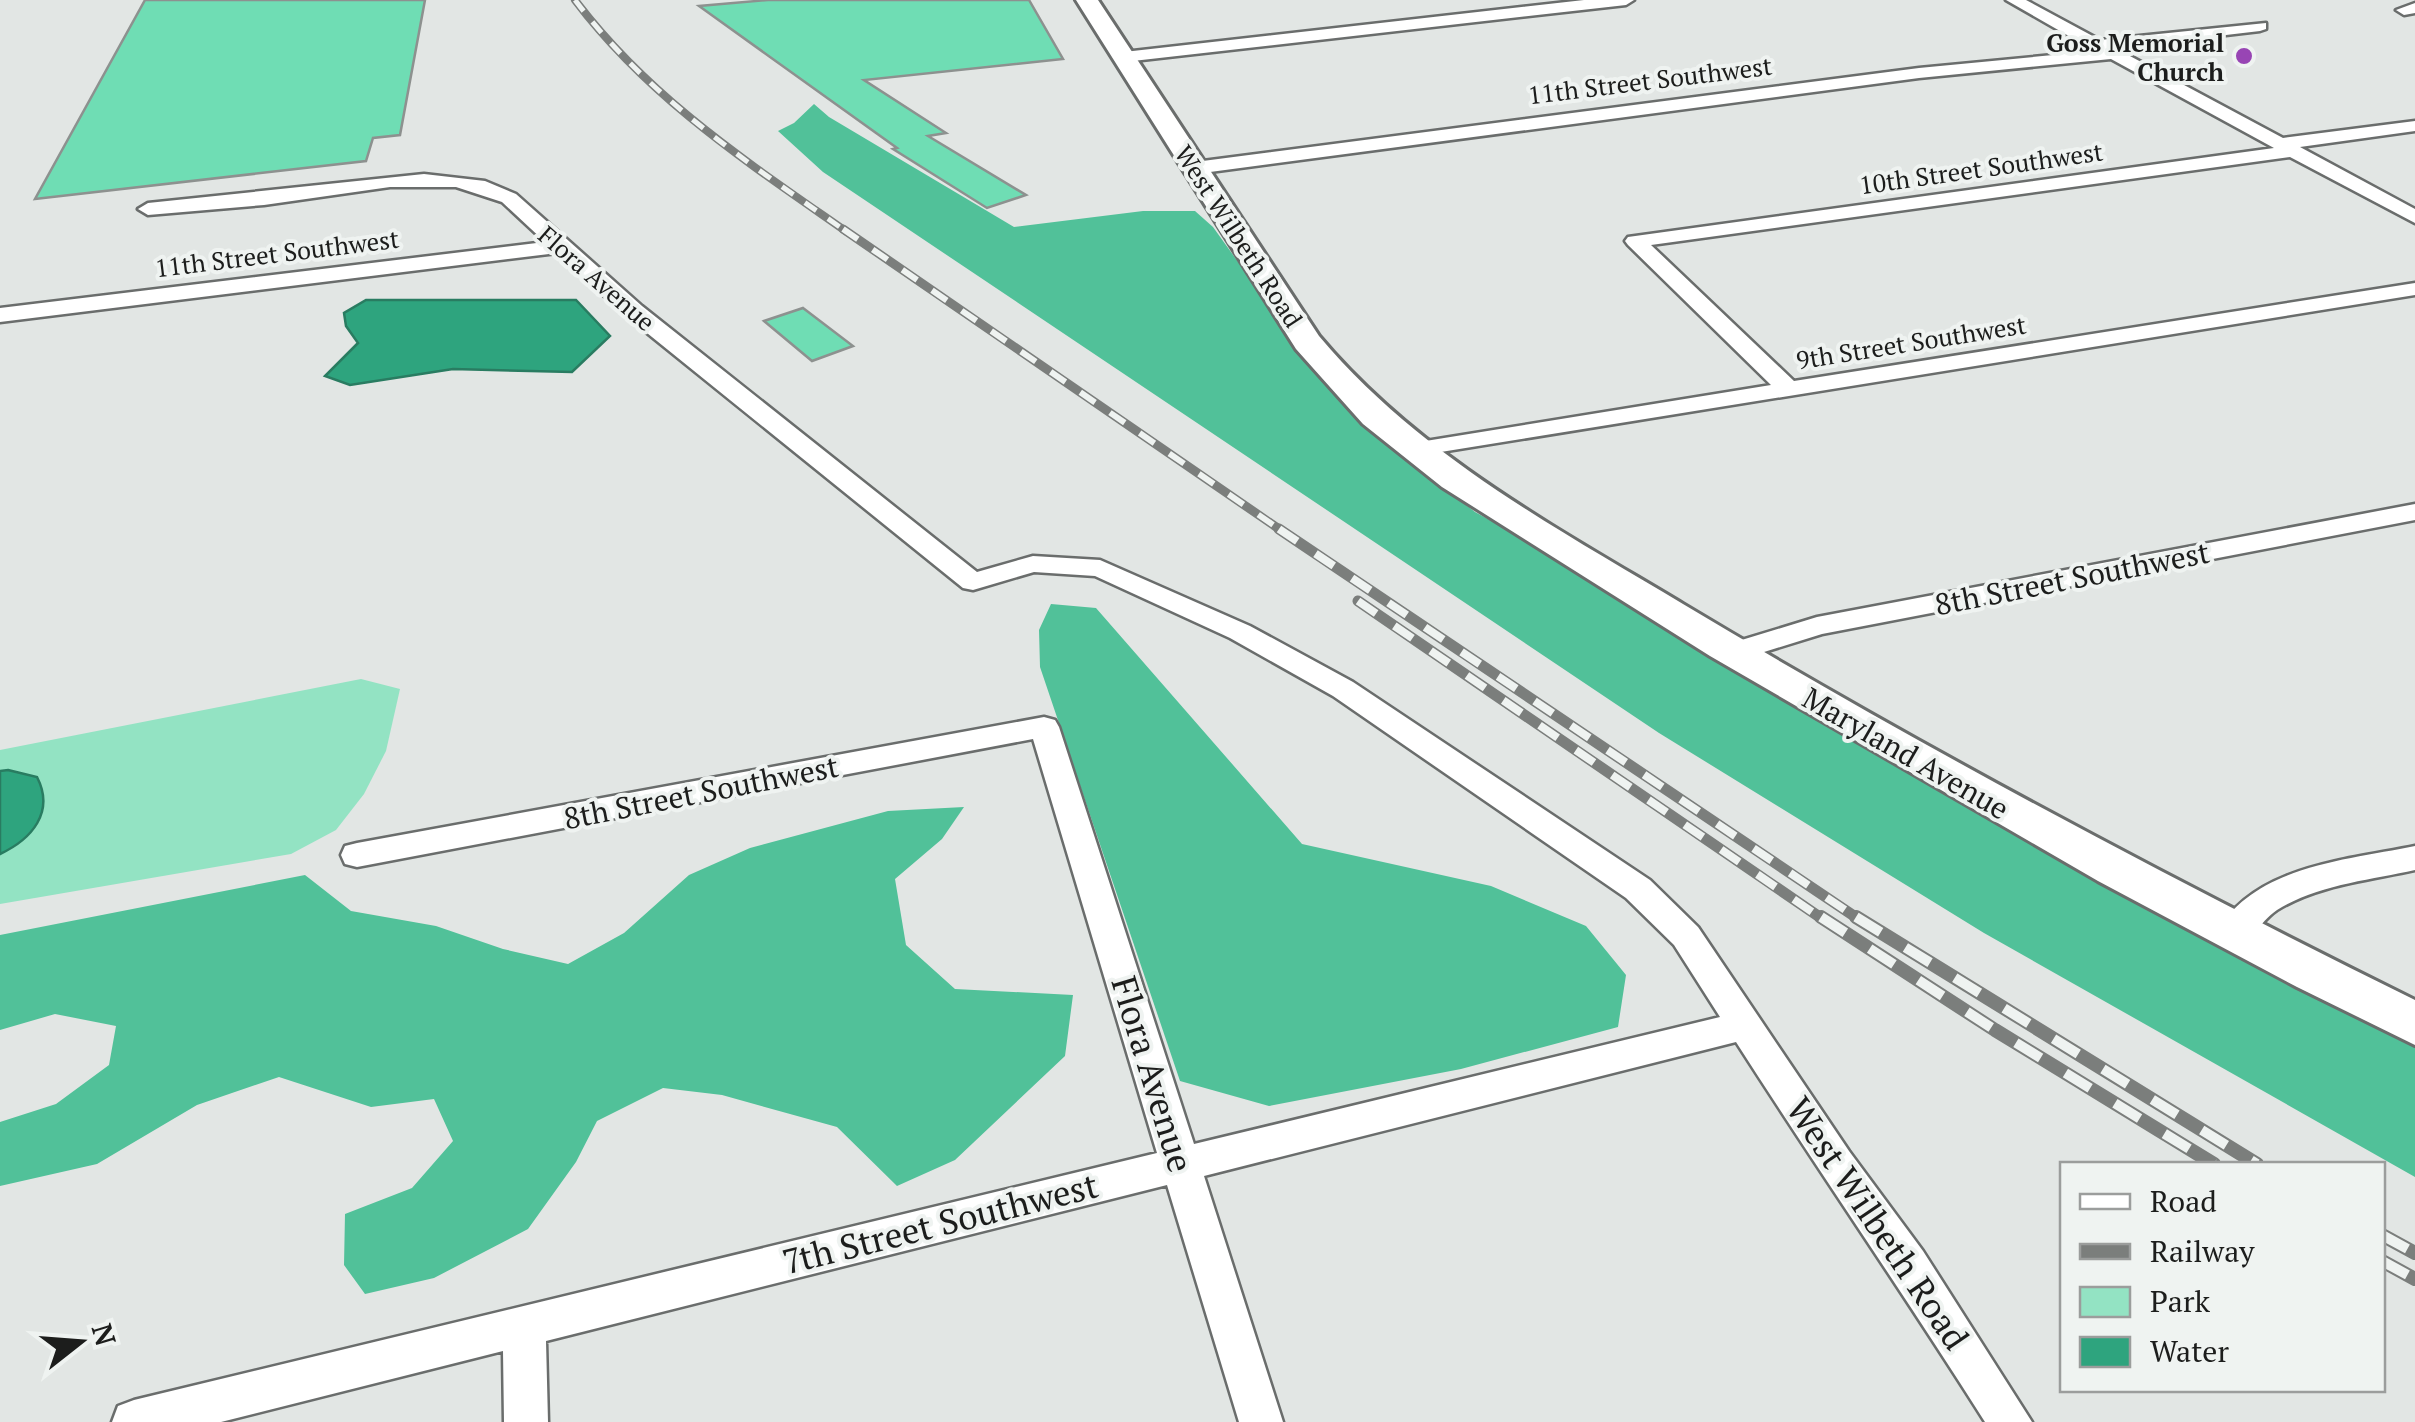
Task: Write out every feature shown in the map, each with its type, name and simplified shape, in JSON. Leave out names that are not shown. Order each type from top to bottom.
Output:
[{"type":"main road","name":"West Wilbeth Road","points":[[1087,0],[1331,374],[1380,424],[1416,449]]},
{"type":"main road","name":"Maryland Avenue","points":[[1416,449],[1449,474],[1732,653],[2233,934],[2415,1024]]},
{"type":"street","points":[[1124,57],[1626,0]]},
{"type":"street","points":[[2014,0],[2415,217]]},
{"type":"street","name":"11th Street Southwest","points":[[1195,168],[2106,50],[2260,26]]},
{"type":"street","name":"10th Street Southwest","points":[[1790,389],[1635,241],[2415,126]]},
{"type":"street","name":"Flora Avenue","points":[[148,209],[388,184],[461,182],[488,186],[509,198],[648,323],[974,582]]},
{"type":"street","name":"11th Street Southwest","points":[[0,315],[560,246]]},
{"type":"street","name":"9th Street Southwest","points":[[1416,449],[2415,289]]},
{"type":"street","name":"8th Street Southwest","points":[[1732,653],[1817,626],[2415,512]]},
{"type":"street","name":"West Wilbeth Road","points":[[974,582],[1033,564],[1100,568],[1240,632],[1344,689],[1638,890],[1686,936],[2010,1422]]},
{"type":"street","name":"Flora Avenue","points":[[1044,727],[1260,1422]]},
{"type":"street","name":"8th Street Southwest","points":[[357,855],[1044,727]]},
{"type":"street","points":[[2233,934],[2256,905],[2283,890],[2415,858]]},
{"type":"street","name":"7th Street Southwest","points":[[134,1422],[1746,1025]]},
{"type":"street","points":[[524,1327],[526,1422]]},
{"type":"green space","points":[[361,679],[400,689],[386,751],[364,794],[336,830],[291,854],[0,904],[0,750]]},
{"type":"shaded area","points":[[814,104],[829,117],[1014,227],[1143,211],[1195,211],[1213,227],[1302,351],[1390,444],[1475,512],[1575,566],[1953,798],[2276,975],[2415,1042],[2415,1177],[1984,933],[1659,733],[823,172],[778,131],[794,123]]},
{"type":"shaded area","points":[[1051,604],[1096,608],[1302,844],[1491,886],[1586,926],[1626,975],[1618,1027],[1461,1069],[1269,1106],[1180,1081],[1040,667],[1039,630]]},
{"type":"shaded area","points":[[964,807],[942,839],[895,879],[906,945],[955,989],[1073,995],[1065,1056],[955,1160],[897,1186],[837,1127],[722,1095],[663,1088],[597,1121],[576,1162],[528,1229],[434,1278],[365,1294],[344,1265],[345,1214],[412,1188],[453,1141],[434,1099],[371,1107],[279,1077],[197,1105],[97,1164],[0,1186],[0,1122],[56,1104],[109,1065],[116,1026],[55,1014],[0,1030],[0,935],[305,875],[351,911],[436,926],[503,949],[568,964],[624,933],[689,875],[750,848],[888,811]]},
{"type":"water","points":[[366,300],[576,300],[610,336],[572,372],[453,369],[350,385],[325,376],[358,343],[346,326],[344,313]]},
{"type":"water","points":[[0,771],[37,777],[42,790],[42,813],[22,841],[0,854]]},
{"type":"building","points":[[145,0],[425,0],[400,135],[373,138],[366,161],[35,199]]},
{"type":"building","points":[[768,0],[1029,0],[1063,59],[864,80],[946,133],[928,136],[1026,195],[987,208],[893,149],[897,148],[699,6]]},
{"type":"building","points":[[803,308],[853,346],[812,361],[764,321]]},
{"type":"railway","points":[[575,0],[667,98],[737,154],[847,232]]},
{"type":"railway","points":[[843,229],[1282,531]]},
{"type":"railway","points":[[1279,529],[1860,920]]},
{"type":"railway","points":[[1358,601],[1824,920]]},
{"type":"railway","points":[[1821,917],[1995,1030],[2211,1162]]},
{"type":"railway","points":[[1856,917],[2254,1162]]},
{"type":"railway","points":[[2385,1237],[2415,1253]]},
{"type":"railway","points":[[2385,1263],[2415,1279]]},
{"type":"place","name":"Goss Memorial Church","points":[[2244,56]]}]
